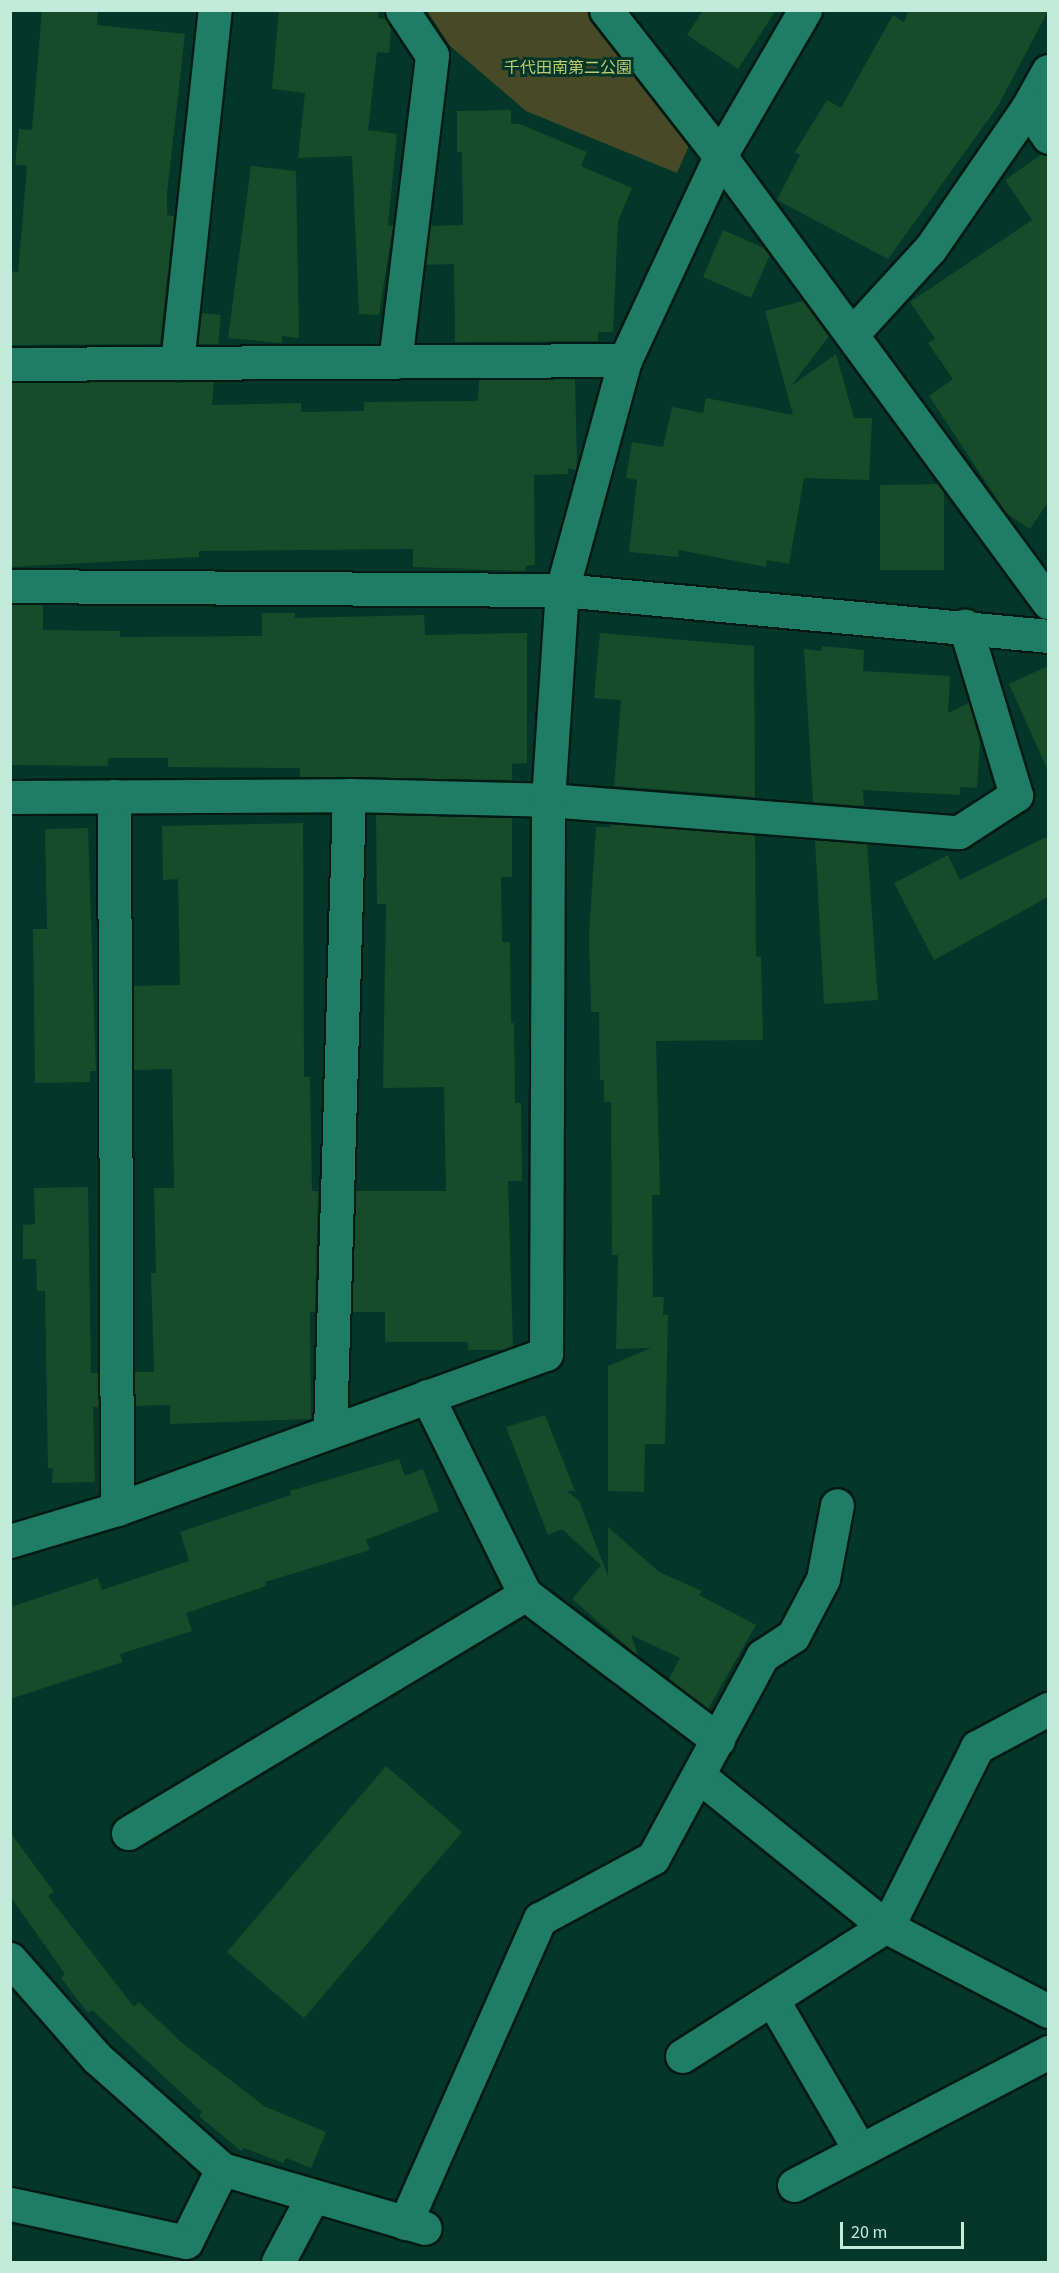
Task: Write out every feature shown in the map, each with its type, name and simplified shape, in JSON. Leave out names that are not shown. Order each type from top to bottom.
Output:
[{"type":"street","points":[[177,363],[215,10]]},
{"type":"street","points":[[395,362],[432,55],[402,10]]},
{"type":"street","points":[[606,10],[720,156],[1048,602]]},
{"type":"street","points":[[10,1541],[117,1509],[546,1354],[548,800],[562,590],[626,360],[720,156],[805,10]]},
{"type":"street","points":[[852,333],[930,249],[1028,107],[1048,71]]},
{"type":"street","points":[[1028,107],[1048,137]]},
{"type":"street","points":[[10,364],[626,360]]},
{"type":"street","points":[[10,586],[562,590],[965,626],[1048,636]]},
{"type":"street","points":[[10,797],[349,795],[548,800],[959,831],[1016,795],[965,626]]},
{"type":"street","points":[[330,1431],[349,795]]},
{"type":"street","points":[[114,796],[117,1509]]},
{"type":"street","points":[[427,1396],[525,1594],[718,1740]]},
{"type":"street","points":[[10,1959],[97,2058],[222,2169],[415,2226],[540,1919],[653,1858],[762,1656],[793,1636],[823,1579],[837,1505]]},
{"type":"street","points":[[128,1833],[525,1594]]},
{"type":"street","points":[[682,2056],[885,1926],[977,1747],[1048,1709]]},
{"type":"street","points":[[699,1776],[885,1926],[1048,2011]]},
{"type":"street","points":[[772,1999],[860,2150]]},
{"type":"street","points":[[794,2185],[1048,2052]]},
{"type":"street","points":[[10,2204],[186,2242],[222,2169]]},
{"type":"street","points":[[278,2262],[313,2196]]},
{"type":"green space","name":"千代田南第二公園","points":[[427,11],[593,11],[694,134],[677,173],[526,111],[450,46]]},
{"type":"building","points":[[42,10],[98,12],[97,25],[185,34],[167,194],[167,215],[174,216],[160,344],[10,345],[10,271],[18,272],[27,166],[15,165],[19,129],[32,130]]},
{"type":"building","points":[[279,10],[379,10],[378,18],[386,19],[391,28],[389,53],[377,52],[368,130],[397,134],[388,226],[393,226],[379,315],[359,314],[352,156],[298,158],[305,93],[272,89]]},
{"type":"building","points":[[703,10],[776,10],[738,69],[687,35]]},
{"type":"building","points":[[909,10],[1048,11],[998,106],[888,259],[777,200],[800,155],[795,152],[827,100],[841,108],[893,15],[904,22]]},
{"type":"building","points":[[511,110],[511,124],[520,124],[587,152],[581,166],[632,188],[618,221],[613,332],[598,332],[598,341],[455,342],[454,264],[426,265],[430,226],[463,225],[462,152],[457,152],[457,111]]},
{"type":"building","points":[[1042,154],[1048,156],[1048,502],[1030,529],[1006,513],[929,396],[953,379],[928,343],[935,339],[910,302],[1032,220],[1005,180]]},
{"type":"building","points":[[251,166],[296,171],[299,338],[282,336],[282,343],[228,338]]},
{"type":"building","points":[[723,230],[764,248],[770,255],[751,298],[703,277]]},
{"type":"building","points":[[803,301],[829,336],[791,386],[836,354],[854,418],[872,418],[869,480],[804,478],[789,564],[767,560],[766,567],[679,550],[678,557],[629,552],[637,480],[626,478],[632,442],[663,447],[672,407],[703,413],[706,398],[793,415],[765,311]]},
{"type":"building","points":[[201,313],[221,315],[218,344],[198,344]]},
{"type":"building","points":[[575,379],[576,470],[568,468],[568,474],[534,475],[535,565],[526,566],[526,571],[413,567],[413,549],[199,551],[199,557],[10,567],[10,383],[214,381],[212,405],[301,403],[301,412],[364,411],[364,402],[478,401],[479,380]]},
{"type":"building","points":[[938,484],[944,492],[944,570],[880,570],[880,485]]},
{"type":"building","points":[[10,605],[43,605],[43,630],[120,631],[120,637],[262,636],[262,613],[295,613],[295,618],[424,615],[425,635],[527,633],[527,763],[512,764],[512,780],[300,777],[300,768],[168,767],[168,758],[108,758],[108,766],[10,765]]},
{"type":"building","points":[[600,633],[754,646],[755,797],[614,786],[621,700],[594,698]]},
{"type":"building","points":[[822,646],[864,650],[863,671],[950,676],[948,713],[969,703],[980,740],[977,788],[960,787],[960,795],[863,790],[864,806],[813,802],[804,649],[822,651]]},
{"type":"building","points":[[1048,666],[1048,771],[1009,684]]},
{"type":"building","points":[[376,814],[512,818],[512,877],[501,877],[502,942],[510,942],[515,1103],[521,1103],[522,1181],[508,1181],[513,1346],[502,1350],[468,1350],[468,1342],[385,1342],[385,1312],[352,1312],[356,1191],[446,1191],[444,1087],[383,1088],[386,904],[377,904]]},
{"type":"building","points":[[303,823],[304,1077],[310,1077],[312,1191],[318,1191],[315,1312],[310,1312],[311,1419],[170,1424],[170,1405],[135,1406],[135,1372],[154,1372],[151,1273],[156,1273],[154,1188],[174,1188],[172,1069],[134,1070],[134,986],[180,985],[178,879],[163,880],[162,826]]},
{"type":"building","points":[[611,824],[755,835],[756,957],[761,956],[763,1040],[656,1041],[660,1195],[652,1195],[653,1297],[664,1297],[663,1315],[668,1315],[665,1444],[645,1444],[644,1492],[608,1491],[608,1366],[651,1348],[616,1349],[618,1255],[612,1255],[611,1102],[604,1102],[604,1080],[600,1080],[599,1012],[591,1012],[589,934],[596,827],[611,827]]},
{"type":"building","points":[[88,828],[96,1071],[90,1071],[90,1082],[35,1083],[33,929],[47,929],[45,829]]},
{"type":"building","points":[[1048,836],[1048,897],[934,960],[894,883],[948,855],[960,880]]},
{"type":"building","points":[[815,840],[867,844],[878,1000],[824,1004]]},
{"type":"building","points":[[88,1187],[91,1373],[98,1373],[98,1407],[93,1407],[95,1482],[52,1483],[53,1468],[48,1468],[45,1291],[37,1291],[36,1259],[23,1259],[23,1225],[35,1224],[34,1188]]},
{"type":"building","points":[[545,1415],[575,1491],[567,1491],[579,1501],[608,1576],[608,1527],[659,1572],[702,1591],[699,1595],[756,1625],[708,1709],[669,1679],[680,1658],[631,1635],[639,1657],[572,1599],[601,1565],[562,1529],[548,1535],[506,1427]]},
{"type":"building","points":[[399,1459],[405,1476],[423,1469],[439,1511],[366,1540],[370,1550],[265,1582],[266,1586],[186,1613],[192,1631],[120,1654],[123,1662],[10,1699],[10,1607],[98,1578],[102,1590],[189,1561],[180,1532],[291,1495],[290,1491]]},
{"type":"building","points":[[386,1766],[462,1832],[304,2018],[227,1952]]},
{"type":"building","points":[[10,1832],[54,1892],[48,1896],[134,2007],[139,2002],[181,2042],[264,2106],[326,2132],[311,2168],[286,2158],[283,2163],[244,2148],[241,2151],[199,2116],[202,2112],[92,2010],[88,2013],[61,1978],[65,1974],[10,1896]]}]
